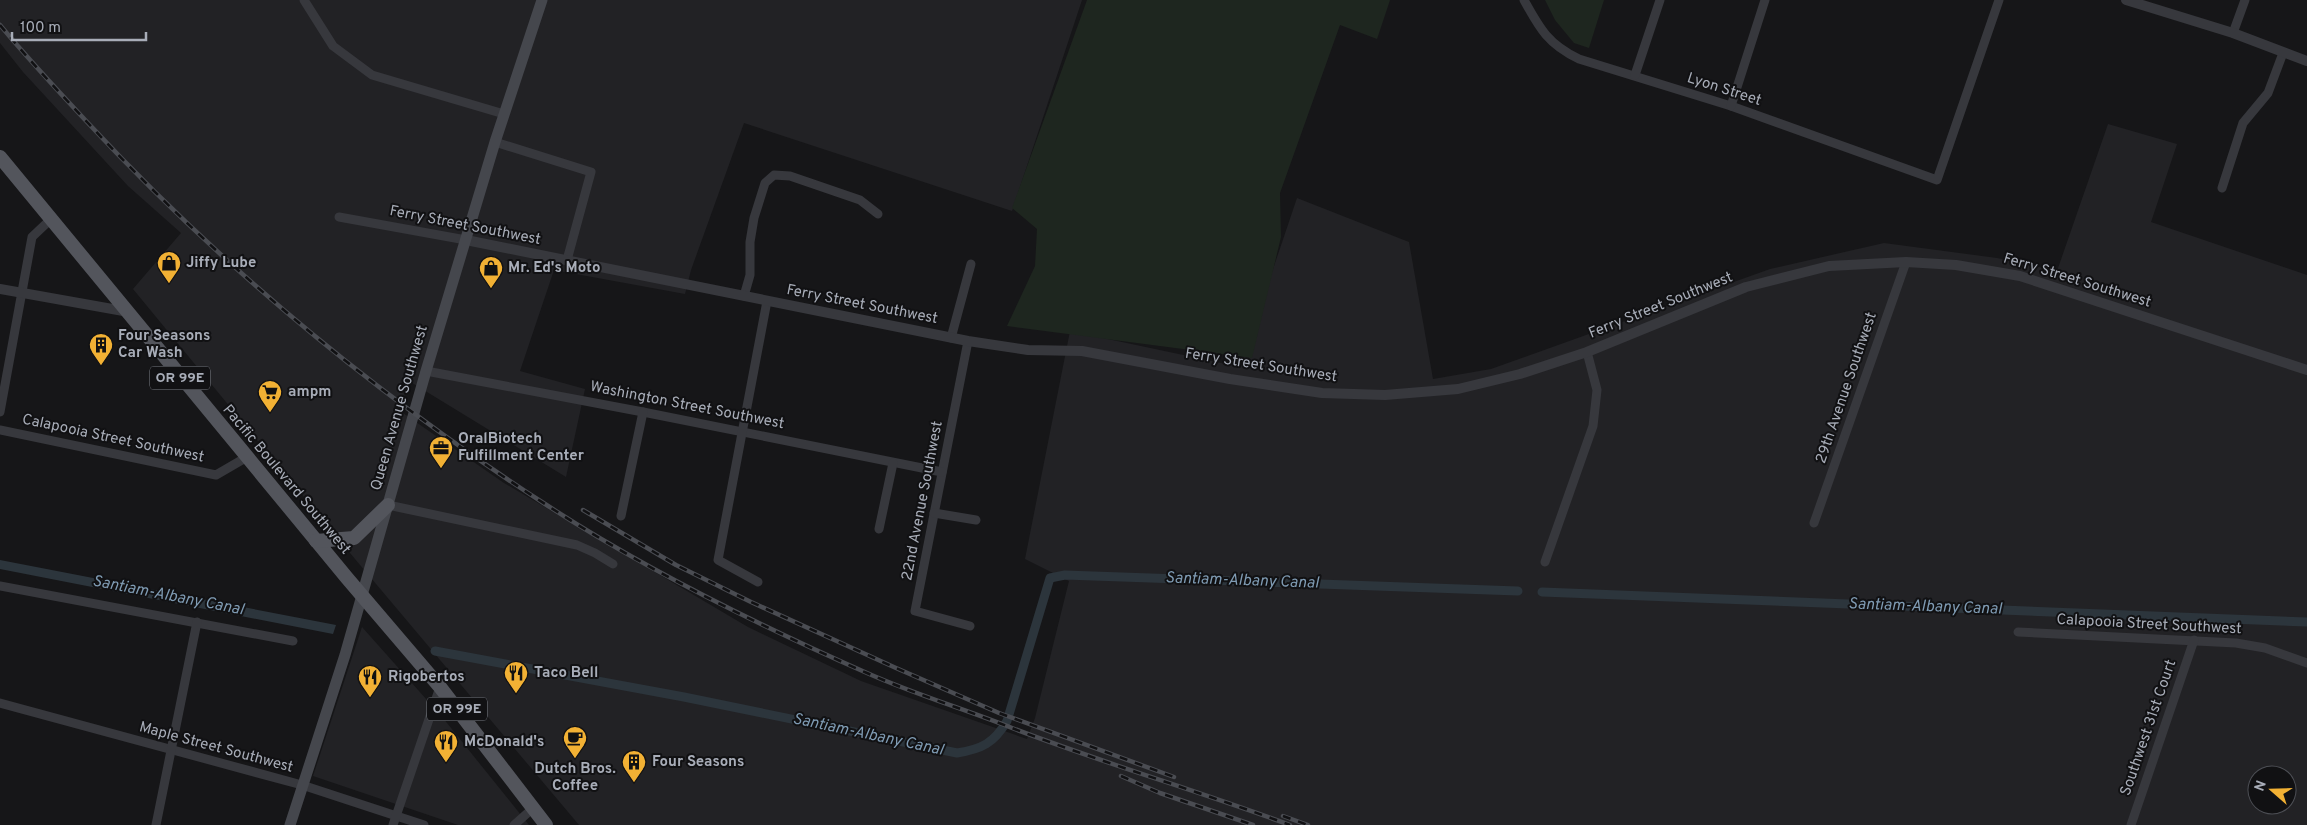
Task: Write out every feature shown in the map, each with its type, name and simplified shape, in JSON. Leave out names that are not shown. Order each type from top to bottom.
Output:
[{"type":"main road","name":"Queen Avenue Southwest","points":[[290,825],[362,597],[426,371],[504,114],[542,0]]},
{"type":"main road","name":"Pacific Boulevard Southwest","points":[[0,157],[316,542],[440,687],[546,825]]},
{"type":"main road","points":[[316,542],[354,538],[388,505]]},
{"type":"street","points":[[304,0],[333,46],[372,75],[504,114]]},
{"type":"street","name":"Lyon Street","points":[[1524,0],[1544,33],[1559,49],[1579,59],[1731,106],[1937,180],[1999,0]]},
{"type":"street","points":[[1635,76],[1660,0]]},
{"type":"street","points":[[1731,106],[1765,0]]},
{"type":"street","points":[[2126,0],[2233,33],[2307,61]]},
{"type":"street","points":[[2233,33],[2244,0]]},
{"type":"street","points":[[2222,188],[2243,123],[2268,93],[2283,53]]},
{"type":"street","points":[[496,142],[592,172],[567,260]]},
{"type":"street","points":[[744,296],[750,275],[750,242],[754,218],[765,183],[774,175],[790,176],[860,200],[878,214]]},
{"type":"street","name":"Ferry Street Southwest","points":[[339,217],[567,260],[950,338],[1028,350],[1082,351],[1230,379],[1322,393],[1385,395],[1458,389],[1520,374],[1587,352],[1746,287],[1828,266],[1906,262],[1956,265],[2020,276],[2307,370]]},
{"type":"street","points":[[0,412],[32,237],[51,220]]},
{"type":"street","name":"29th Avenue Southwest","points":[[1814,523],[1906,262]]},
{"type":"street","points":[[950,338],[971,264]]},
{"type":"street","points":[[0,289],[129,312]]},
{"type":"street","points":[[758,582],[718,560],[767,301]]},
{"type":"street","name":"22nd Avenue Southwest","points":[[968,341],[915,611],[970,626]]},
{"type":"street","points":[[1545,562],[1593,426],[1597,390],[1587,352]]},
{"type":"street","name":"Washington Street Southwest","points":[[426,371],[942,472]]},
{"type":"street","points":[[621,516],[643,412]]},
{"type":"street","name":"Calapooia Street Southwest","points":[[0,430],[216,475],[247,457]]},
{"type":"street","points":[[880,529],[893,463]]},
{"type":"street","points":[[388,505],[577,546],[595,552],[613,564]]},
{"type":"street","points":[[934,513],[976,520]]},
{"type":"street","points":[[0,586],[293,641]]},
{"type":"street","points":[[156,825],[197,622]]},
{"type":"street","name":"Calapooia Street Southwest","points":[[2018,632],[2194,640],[2251,645],[2307,663]]},
{"type":"street","name":"Southwest 31st Court","points":[[2131,825],[2194,640]]},
{"type":"street","points":[[395,820],[440,687]]},
{"type":"street","name":"Maple Street Southwest","points":[[0,703],[171,751],[302,785],[395,820],[424,825]]},
{"type":"street","points":[[514,825],[532,809]]},
{"type":"shaded area","points":[[0,0],[1082,0],[1012,211],[744,123],[691,270],[685,294],[554,270],[520,371],[585,389],[566,477],[409,381],[400,411],[504,483],[748,627],[861,681],[1027,739],[1035,718],[1069,581],[1025,559],[1070,331],[1240,367],[1297,198],[1409,242],[1433,379],[1491,369],[1770,269],[1884,243],[1997,258],[2057,271],[2108,124],[2177,144],[2151,222],[2307,275],[2307,825],[579,825],[355,559],[133,289],[181,233],[128,186],[23,72],[0,43]]},
{"type":"shaded area","points":[[1087,0],[1390,0],[1377,39],[1340,25],[1280,193],[1281,237],[1252,358],[1007,326],[1035,266],[1037,229],[1012,208]]},
{"type":"shaded area","points":[[1545,0],[1604,0],[1589,48],[1574,43],[1555,20]]},
{"type":"shaded area","points":[[362,627],[443,718],[529,825],[458,825],[313,776]]},
{"type":"water","points":[[0,560],[336,625],[333,634],[0,569]]},
{"type":"waterway","name":"Santiam-Albany Canal","points":[[435,651],[684,697],[957,753],[986,744],[997,735],[1007,721],[1050,578],[1065,575],[1518,591]]},
{"type":"waterway","name":"Santiam-Albany Canal","points":[[1542,592],[2307,622]]},
{"type":"railway","points":[[0,25],[54,87],[140,177],[248,279],[305,328],[422,419],[483,463],[583,528],[702,595],[885,681],[1046,741],[1290,825]]},
{"type":"railway","points":[[583,510],[676,565],[751,602],[896,668],[999,713],[1174,777]]},
{"type":"railway","points":[[1121,776],[1160,793],[1253,825]]},
{"type":"railway","points":[[1283,816],[1308,825]]},
{"type":"place","name":"Jiffy Lube","points":[[169,284]]},
{"type":"place","name":"Mr. Ed's Moto","points":[[491,289]]},
{"type":"place","name":"Four Seasons Car Wash","points":[[101,366]]},
{"type":"place","name":"ampm","points":[[270,413]]},
{"type":"place","name":"OralBiotech Fulfillment Center","points":[[441,469]]},
{"type":"place","name":"Taco Bell","points":[[516,694]]},
{"type":"place","name":"Rigobertos","points":[[370,698]]},
{"type":"place","name":"Dutch Bros. Coffee","points":[[575,759]]},
{"type":"place","name":"McDonald's","points":[[446,763]]},
{"type":"place","name":"Four Seasons","points":[[634,783]]}]
